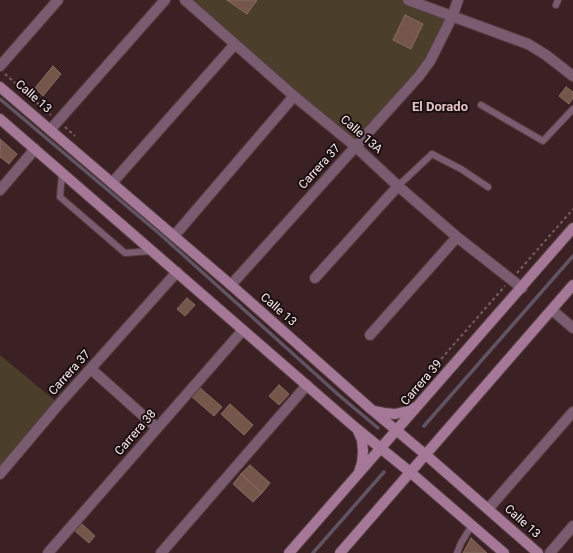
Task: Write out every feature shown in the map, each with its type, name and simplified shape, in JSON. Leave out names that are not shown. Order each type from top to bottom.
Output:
[{"type":"main road","name":"Calle 13","points":[[0,86],[538,553]]},
{"type":"main road","points":[[0,119],[357,429],[504,553]]},
{"type":"main road","name":"Carrera 39","points":[[289,553],[358,474],[384,451],[397,431],[419,405],[573,228]]},
{"type":"main road","points":[[340,553],[407,470],[573,285]]},
{"type":"main road","points":[[372,410],[395,414],[408,411],[419,405]]},
{"type":"main road","points":[[357,429],[362,440],[363,451],[362,463],[358,474]]},
{"type":"street","points":[[0,66],[58,0]]},
{"type":"street","points":[[50,130],[165,0]]},
{"type":"street","name":"Calle 13A","points":[[185,0],[294,96],[355,146],[398,186],[457,237],[522,288]]},
{"type":"street","points":[[408,0],[528,44],[546,55],[573,76]]},
{"type":"street","name":"Carrera 37","points":[[231,285],[419,76],[430,61],[452,17],[458,0]]},
{"type":"street","points":[[112,183],[235,44]]},
{"type":"street","points":[[174,236],[294,96]]},
{"type":"street","points":[[0,190],[35,149]]},
{"type":"street","points":[[315,278],[398,186]]},
{"type":"street","points":[[370,335],[457,237]]},
{"type":"street","name":"Carrera 37","points":[[0,474],[59,404],[177,272]]},
{"type":"street","points":[[552,310],[573,328]]},
{"type":"street","name":"Carrera 38","points":[[48,553],[243,330]]},
{"type":"street","points":[[91,370],[157,428]]},
{"type":"street","points":[[161,553],[308,386]]},
{"type":"street","points":[[488,509],[573,412]]},
{"type":"street","points":[[550,553],[573,526]]},
{"type":"lane","points":[[481,105],[544,141],[573,109]]},
{"type":"lane","points":[[398,186],[432,154],[461,169],[488,187]]},
{"type":"lane","points":[[62,173],[60,197],[125,252],[152,252]]},
{"type":"lane","points":[[457,553],[461,542],[472,526]]},
{"type":"path","points":[[399,402],[406,399],[573,209]]},
{"type":"shaded area","points":[[185,0],[408,0],[452,17],[430,61],[355,146]]},
{"type":"shaded area","points":[[0,355],[59,404],[0,474]]},
{"type":"building","points":[[227,0],[257,0],[247,14]]},
{"type":"building","points":[[405,15],[423,24],[411,49],[393,40]]},
{"type":"building","points":[[53,66],[61,74],[43,96],[35,88]]},
{"type":"building","points":[[566,87],[573,92],[573,98],[569,104],[559,96]]},
{"type":"building","points":[[0,139],[17,154],[9,164],[0,157]]},
{"type":"building","points":[[187,298],[195,305],[185,316],[177,309]]},
{"type":"building","points":[[279,385],[289,394],[279,405],[269,396]]},
{"type":"building","points":[[199,387],[222,407],[214,416],[191,396]]},
{"type":"building","points":[[230,404],[253,425],[244,435],[221,414]]},
{"type":"building","points":[[250,465],[270,483],[262,493],[241,474]]},
{"type":"building","points":[[241,474],[262,493],[253,502],[233,484]]},
{"type":"building","points":[[81,523],[95,536],[89,543],[75,531]]},
{"type":"building","points":[[471,538],[487,553],[463,553]]},
{"type":"waterway","points":[[0,99],[161,235],[341,397],[378,428]]},
{"type":"waterway","points":[[424,426],[573,256]]},
{"type":"waterway","points":[[313,553],[384,472]]},
{"type":"district","name":"El Dorado","points":[[440,108]]}]
